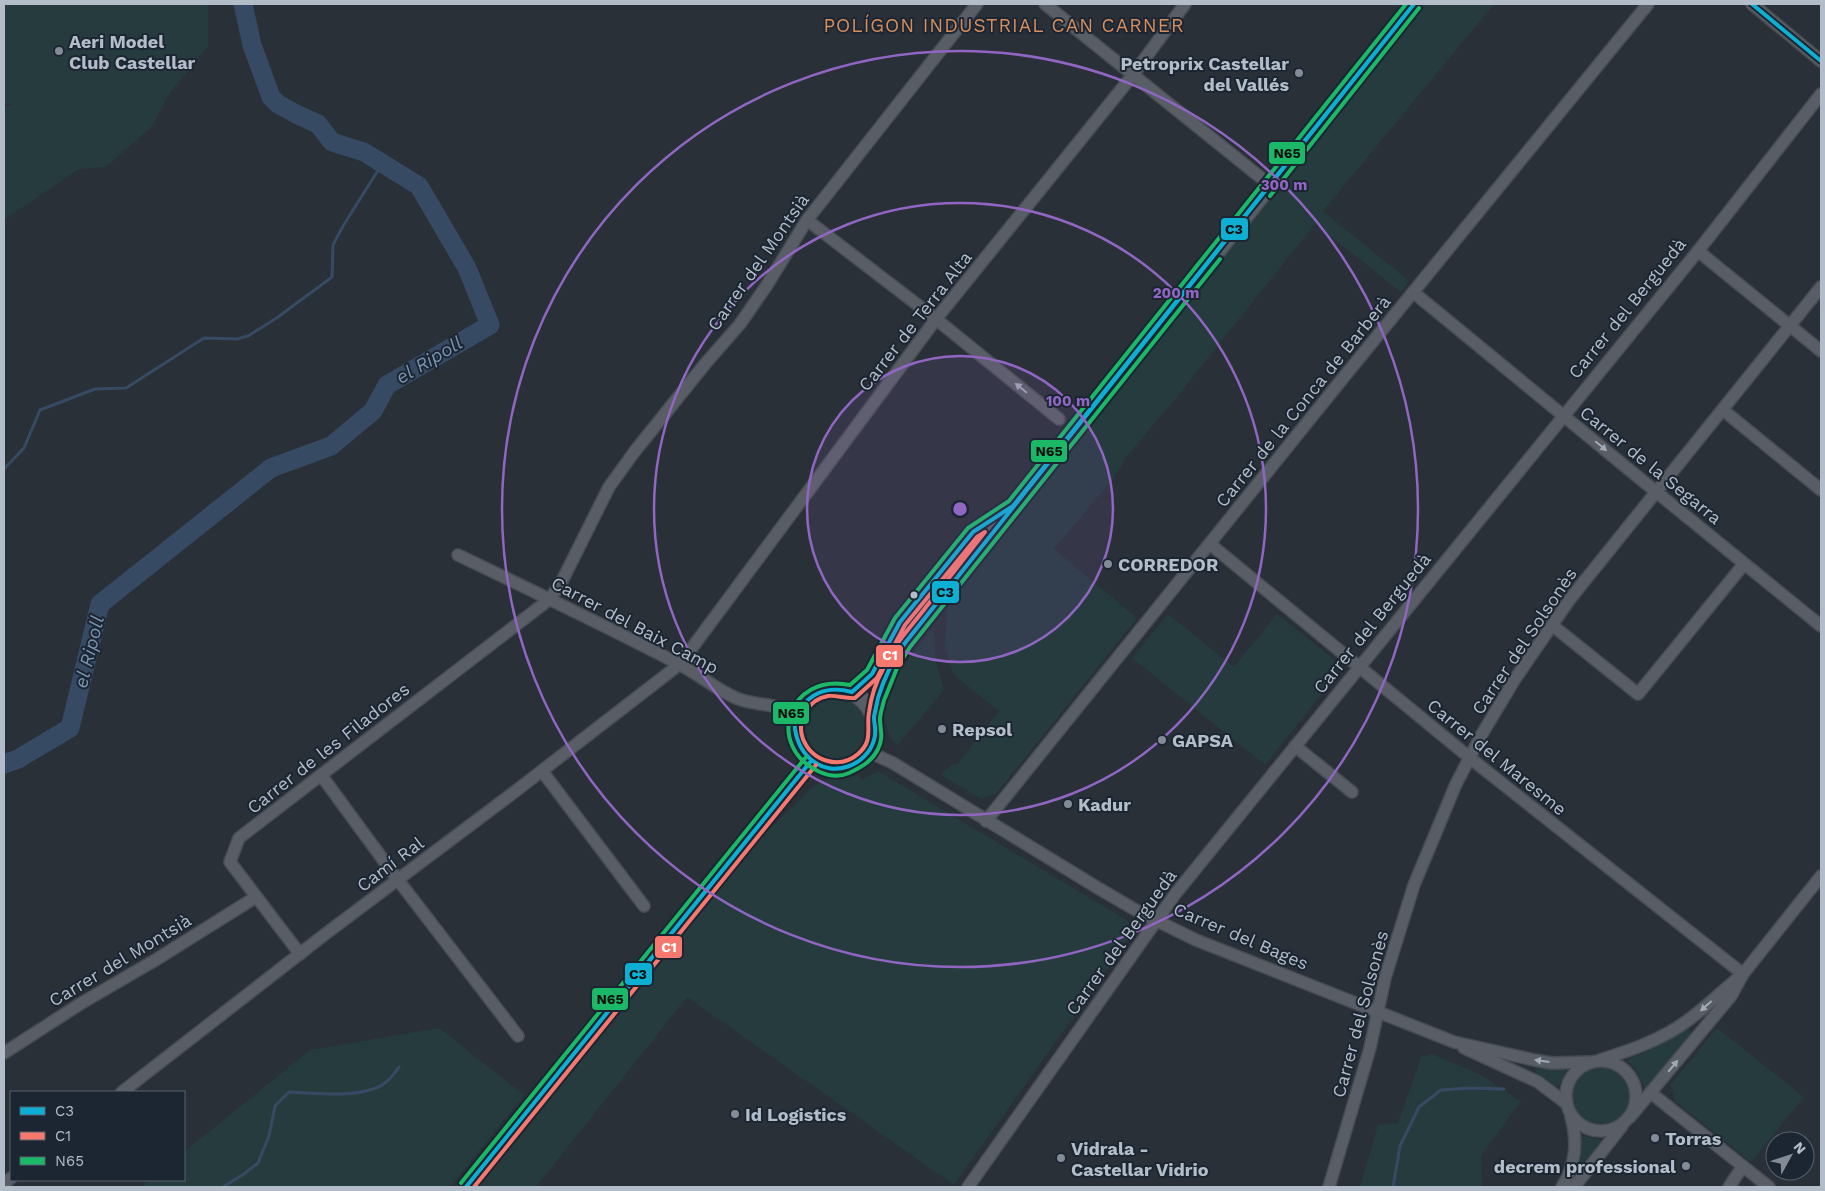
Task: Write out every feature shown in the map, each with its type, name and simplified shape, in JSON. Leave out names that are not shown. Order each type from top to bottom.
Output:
[{"type":"street","name":"Carrer del Montsià","points":[[550,599],[562,581],[609,487],[670,407],[740,324],[767,285],[807,220],[977,4]]},
{"type":"street","points":[[1045,4],[1132,76],[1270,185]]},
{"type":"street","name":"Carrer de Terra Alta","points":[[680,664],[936,319],[1132,76],[1185,4]]},
{"type":"street","points":[[874,718],[879,695],[889,670],[902,647],[1414,4]]},
{"type":"street","name":"Carrer de la Conca de Barberà","points":[[986,821],[1648,4]]},
{"type":"street","points":[[1752,4],[1821,61]]},
{"type":"street","name":"Carrer del Berguedà","points":[[968,1187],[1156,920],[1698,250],[1821,94]]},
{"type":"street","points":[[807,220],[936,319],[1059,419]]},
{"type":"street","points":[[1698,250],[1821,352]]},
{"type":"street","name":"Carrer del Solsonès","points":[[1329,1187],[1370,1048],[1377,1012],[1414,885],[1456,784],[1470,758],[1515,679],[1570,599],[1821,287]]},
{"type":"street","name":"Carrer de la Segarra","points":[[1413,292],[1821,626]]},
{"type":"street","points":[[1723,410],[1821,490]]},
{"type":"street","name":"Carrer del Maresme","points":[[1210,544],[1470,758],[1743,974]]},
{"type":"street","name":"Carrer del Baix Camp","points":[[458,556],[550,599],[680,664],[737,699],[766,704],[789,711],[796,718]]},
{"type":"street","points":[[1552,625],[1638,694],[1744,564]]},
{"type":"street","name":"Carrer de les Filadores","points":[[300,954],[230,862],[239,838],[550,599]]},
{"type":"street","points":[[852,692],[902,647]]},
{"type":"street","name":"Camí Ral","points":[[123,1091],[680,664]]},
{"type":"street","points":[[829,689],[841,689],[852,692],[869,707],[874,718],[876,730],[874,742],[869,752],[859,762],[848,768],[822,767],[802,753],[796,742],[794,730],[796,718],[804,703],[818,692],[829,689]]},
{"type":"street","points":[[1295,746],[1352,792]]},
{"type":"street","name":"Carrer del Bages","points":[[869,752],[893,763],[1098,888],[1156,920],[1196,940],[1454,1042],[1538,1082],[1569,1110]]},
{"type":"street","points":[[466,1187],[811,761]]},
{"type":"street","points":[[542,771],[644,906]]},
{"type":"street","points":[[321,775],[398,880],[518,1036]]},
{"type":"street","points":[[1574,1187],[1627,1120],[1731,996],[1743,974],[1821,876]]},
{"type":"street","name":"Carrer del Montsià","points":[[4,1053],[72,1009],[158,959],[256,897]]},
{"type":"street","points":[[1562,1187],[1574,1159],[1576,1132],[1569,1110],[1567,1087],[1570,1079],[1582,1066],[1641,1046],[1669,1032],[1701,1011],[1743,974]]},
{"type":"street","name":"Carrer del Bages","points":[[1454,1042],[1552,1063],[1594,1062]]},
{"type":"street","points":[[1569,1110],[1577,1123],[1595,1131],[1605,1132],[1615,1129],[1627,1120],[1635,1108],[1636,1088],[1632,1078],[1626,1071],[1608,1061],[1594,1062]]},
{"type":"street","points":[[1651,1093],[1769,1187]]},
{"type":"street","points":[[1728,1187],[1743,1166]]},
{"type":"green space","points":[[4,4],[208,4],[208,46],[169,94],[152,126],[106,167],[79,169],[4,220],[4,107],[14,104],[4,104]]},
{"type":"green space","points":[[1426,4],[1494,4],[1323,211],[1409,281],[1401,292],[1315,224],[1128,455],[1112,480],[1054,549],[1137,618],[997,793],[981,799],[941,775],[952,764],[957,764],[999,711],[954,675],[945,649],[947,606],[953,592],[1270,195]]},
{"type":"green space","points":[[1168,614],[1234,667],[1277,614],[1335,660],[1336,676],[1265,765],[1132,658]]},
{"type":"green space","points":[[934,627],[936,662],[944,690],[897,746],[887,727],[885,718],[886,700],[895,677]]},
{"type":"green space","points":[[836,699],[848,701],[861,712],[866,729],[864,741],[853,754],[836,759],[824,757],[811,746],[806,729],[808,717],[819,704]]},
{"type":"green space","points":[[878,771],[1128,921],[1130,937],[954,1185],[687,997],[536,1187],[478,1187],[706,900],[752,846],[813,787],[822,781],[858,775],[862,780]]},
{"type":"green space","points":[[439,1028],[524,1095],[450,1187],[141,1187],[149,1181],[185,1181],[185,1151],[310,1050]]},
{"type":"green space","points":[[1717,1028],[1804,1097],[1776,1131],[1765,1131],[1765,1145],[1751,1162],[1675,1101],[1671,1084]]},
{"type":"green space","points":[[1689,1029],[1691,1032],[1690,1036],[1648,1087],[1645,1088],[1636,1070],[1627,1060],[1664,1043]]},
{"type":"green space","points":[[1432,1054],[1479,1074],[1521,1101],[1481,1156],[1482,1187],[1360,1187],[1378,1125],[1398,1123],[1421,1057]]},
{"type":"green space","points":[[1602,1065],[1620,1071],[1628,1079],[1634,1097],[1628,1115],[1620,1123],[1602,1129],[1584,1123],[1576,1115],[1570,1097],[1576,1079],[1584,1071]]},
{"type":"green space","points":[[1539,1067],[1563,1068],[1566,1070],[1559,1086],[1555,1086],[1536,1073],[1536,1069]]},
{"type":"green space","points":[[1582,1136],[1601,1140],[1602,1143],[1582,1167],[1579,1166]]},
{"type":"waterway","name":"el Ripoll","points":[[4,764],[18,759],[70,728],[100,604],[271,468],[331,446],[373,411],[387,385],[490,325],[467,268],[419,186],[364,152],[332,142],[318,124],[278,104],[271,97],[252,45],[243,4]]},
{"type":"waterway","points":[[4,469],[24,448],[40,410],[95,389],[126,388],[204,338],[237,339],[248,336],[278,317],[332,277],[333,245],[382,164]]},
{"type":"waterway","points":[[223,1187],[258,1163],[269,1136],[275,1106],[289,1092],[333,1094],[365,1091],[383,1085],[399,1067]]},
{"type":"waterway","points":[[1393,1187],[1400,1146],[1419,1107],[1441,1090],[1470,1088],[1504,1089]]},
{"type":"transit line","name":"N65","points":[[884,700],[880,717],[881,737],[878,749],[870,760],[854,771],[838,775],[820,772],[803,761],[792,746],[789,730],[791,714],[798,700],[811,690],[829,684],[850,685],[867,670],[895,618],[968,528],[1009,501],[1406,4]]},
{"type":"transit line","name":"C3","points":[[1414,4],[905,643],[889,669],[880,691],[874,717],[875,737],[870,749],[857,762],[840,768],[821,766],[813,761],[801,747],[795,729],[797,716],[804,704],[820,692],[832,690],[852,692],[872,674],[900,622],[973,532],[1013,506],[1414,4]]},
{"type":"transit line","name":"C3","points":[[1752,4],[1821,61]]},
{"type":"transit line","name":"N65","points":[[1270,196],[1419,8]]},
{"type":"transit line","name":"N65","points":[[885,698],[897,668],[910,647],[1220,259]]},
{"type":"transit line","name":"C1","points":[[985,532],[903,636],[887,660],[872,695],[868,718],[868,739],[863,749],[851,759],[843,761],[835,762],[819,758],[807,747],[801,732],[803,718],[810,706],[815,701],[828,696],[855,698],[877,678],[905,625],[977,537],[985,532]]},
{"type":"transit line","name":"N65","points":[[461,1183],[806,757]]},
{"type":"transit line","name":"C3","points":[[466,1187],[811,761]]},
{"type":"transit line","name":"C1","points":[[474,1187],[816,765]]},
{"type":"place","name":"Aeri Model Club Castellar","points":[[59,51]]},
{"type":"place","name":"Petroprix Castellar del Vallés","points":[[1299,73]]},
{"type":"place","name":"CORREDOR","points":[[1108,564]]},
{"type":"place","name":"Repsol","points":[[942,729]]},
{"type":"place","name":"GAPSA","points":[[1162,740]]},
{"type":"place","name":"Kadur","points":[[1068,804]]},
{"type":"place","name":"Id Logistics","points":[[735,1114]]},
{"type":"place","name":"Torras","points":[[1655,1138]]},
{"type":"place","name":"Vidrala - Castellar Vidrio","points":[[1061,1158]]},
{"type":"place","name":"decrem professional","points":[[1686,1166]]},
{"type":"district","name":"POLÍGON INDUSTRIAL CAN CARNER","points":[[1004,25]]}]
